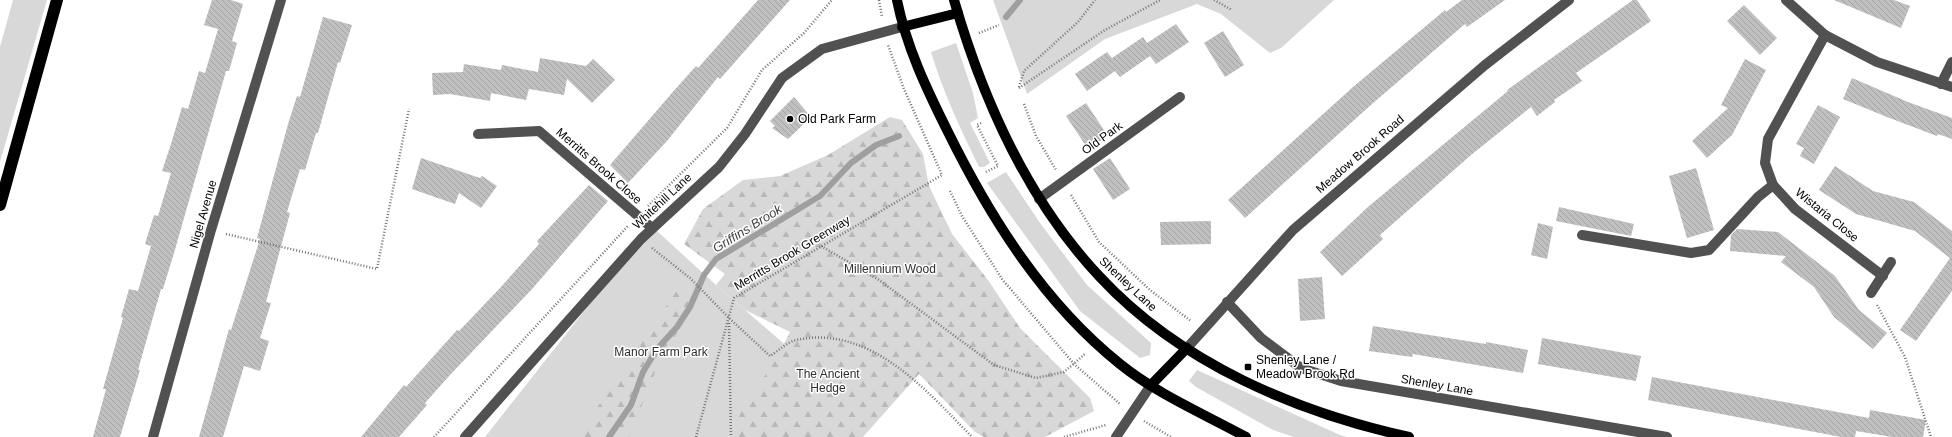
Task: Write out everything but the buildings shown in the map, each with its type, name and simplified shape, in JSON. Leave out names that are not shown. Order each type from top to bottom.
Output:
[{"type":"highway","points":[[0,205],[57,0]]},
{"type":"main road","points":[[897,0],[902,27],[931,98],[971,179],[1007,238],[1051,297],[1096,344],[1121,365],[1151,385],[1246,437]]},
{"type":"main road","name":"Shenley Lane","points":[[954,0],[966,39],[996,117],[1039,199],[1071,244],[1100,278],[1152,325],[1187,348],[1230,373],[1281,398],[1339,418],[1409,437]]},
{"type":"main road","points":[[902,27],[958,13]]},
{"type":"main road","points":[[1151,385],[1187,348]]},
{"type":"street","name":"Nigel Avenue","points":[[153,437],[211,230],[281,0]]},
{"type":"street","name":"Meadow Brook Road","points":[[1187,348],[1298,225],[1484,64],[1569,0]]},
{"type":"street","points":[[1786,0],[1825,35],[1877,62],[1952,87]]},
{"type":"street","name":"Whitehill Lane","points":[[465,437],[641,238],[719,167],[745,134],[782,78],[822,49],[902,27]]},
{"type":"street","name":"Wistaria Close","points":[[1825,35],[1768,139],[1764,163],[1773,185],[1795,209],[1883,276]]},
{"type":"street","points":[[1941,84],[1952,62]]},
{"type":"street","name":"Old Park","points":[[1039,199],[1180,97]]},
{"type":"street","name":"Merritts Brook Close","points":[[478,134],[538,131],[652,228]]},
{"type":"street","points":[[1582,235],[1691,254],[1709,250],[1758,197],[1773,185]]},
{"type":"street","points":[[1871,293],[1891,262]]},
{"type":"street","name":"Shenley Lane","points":[[1227,302],[1261,338],[1301,368],[1341,381],[1668,437]]},
{"type":"street","points":[[1116,437],[1151,385]]},
{"type":"path","points":[[1095,0],[1078,22],[1024,71],[1019,88],[1105,30],[1160,0]]},
{"type":"path","points":[[1214,0],[1232,10]]},
{"type":"path","points":[[966,39],[999,25]]},
{"type":"path","name":"Merritts Brook Greenway","points":[[696,437],[734,298],[942,175],[904,89],[883,32]]},
{"type":"path","points":[[1024,104],[1036,136],[1099,242],[1150,290],[1202,330]]},
{"type":"path","points":[[211,230],[377,269],[409,109]]},
{"type":"path","points":[[981,123],[977,125],[998,166],[982,174]]},
{"type":"path","points":[[950,191],[962,216],[1002,279],[1074,364],[1132,414],[1171,437]]},
{"type":"path","points":[[641,238],[690,278],[729,318],[770,356],[794,340],[822,338],[854,343],[894,364],[916,380],[972,437]]},
{"type":"path","points":[[821,246],[878,280],[994,365],[1036,378],[1064,372],[1096,344]]},
{"type":"path","points":[[1871,293],[1904,357],[1931,437]]},
{"type":"path","points":[[729,318],[731,437]]},
{"type":"path","points":[[1064,437],[1108,424]]},
{"type":"green space","points":[[13,0],[47,0],[0,162],[0,47]]},
{"type":"green space","points":[[993,0],[1334,0],[1281,48],[1270,53],[1221,14],[1197,4],[1105,39],[1027,94]]},
{"type":"green space","points":[[956,43],[973,93],[978,118],[970,123],[990,163],[984,167],[979,167],[959,125],[941,82],[931,52]]},
{"type":"green space","points":[[890,117],[902,120],[923,154],[929,186],[952,234],[988,280],[1020,328],[1090,398],[1094,411],[1045,437],[984,437],[975,432],[919,374],[863,437],[733,437],[741,411],[778,356],[790,332],[745,310],[716,285],[725,274],[684,244],[703,209],[743,180],[780,176],[828,155]]},
{"type":"green space","points":[[1006,172],[1040,223],[1087,285],[1151,343],[1150,355],[1140,358],[1080,311],[987,183]]},
{"type":"green space","name":"Manor Farm Park","points":[[657,231],[716,285],[797,355],[776,437],[485,437],[641,239]]},
{"type":"green space","points":[[678,289],[703,301],[664,350],[629,437],[577,437]]},
{"type":"green space","points":[[1197,370],[1347,437],[1294,437],[1273,430],[1196,387],[1189,381]]},
{"type":"waterway","points":[[1006,17],[1020,0]]},
{"type":"waterway","name":"Griffins Brook","points":[[609,437],[631,405],[643,372],[657,349],[677,327],[690,307],[704,275],[716,259],[820,196],[851,163],[876,145],[899,136]]},
{"type":"place","name":"Old Park Farm","points":[[790,119]]},
{"type":"place","name":"Shenley Lane / Meadow Brook Rd","points":[[1248,367]]},
{"type":"park label","name":"Millennium Wood","points":[[890,269]]},
{"type":"park label","name":"The Ancient Hedge","points":[[828,381]]}]
